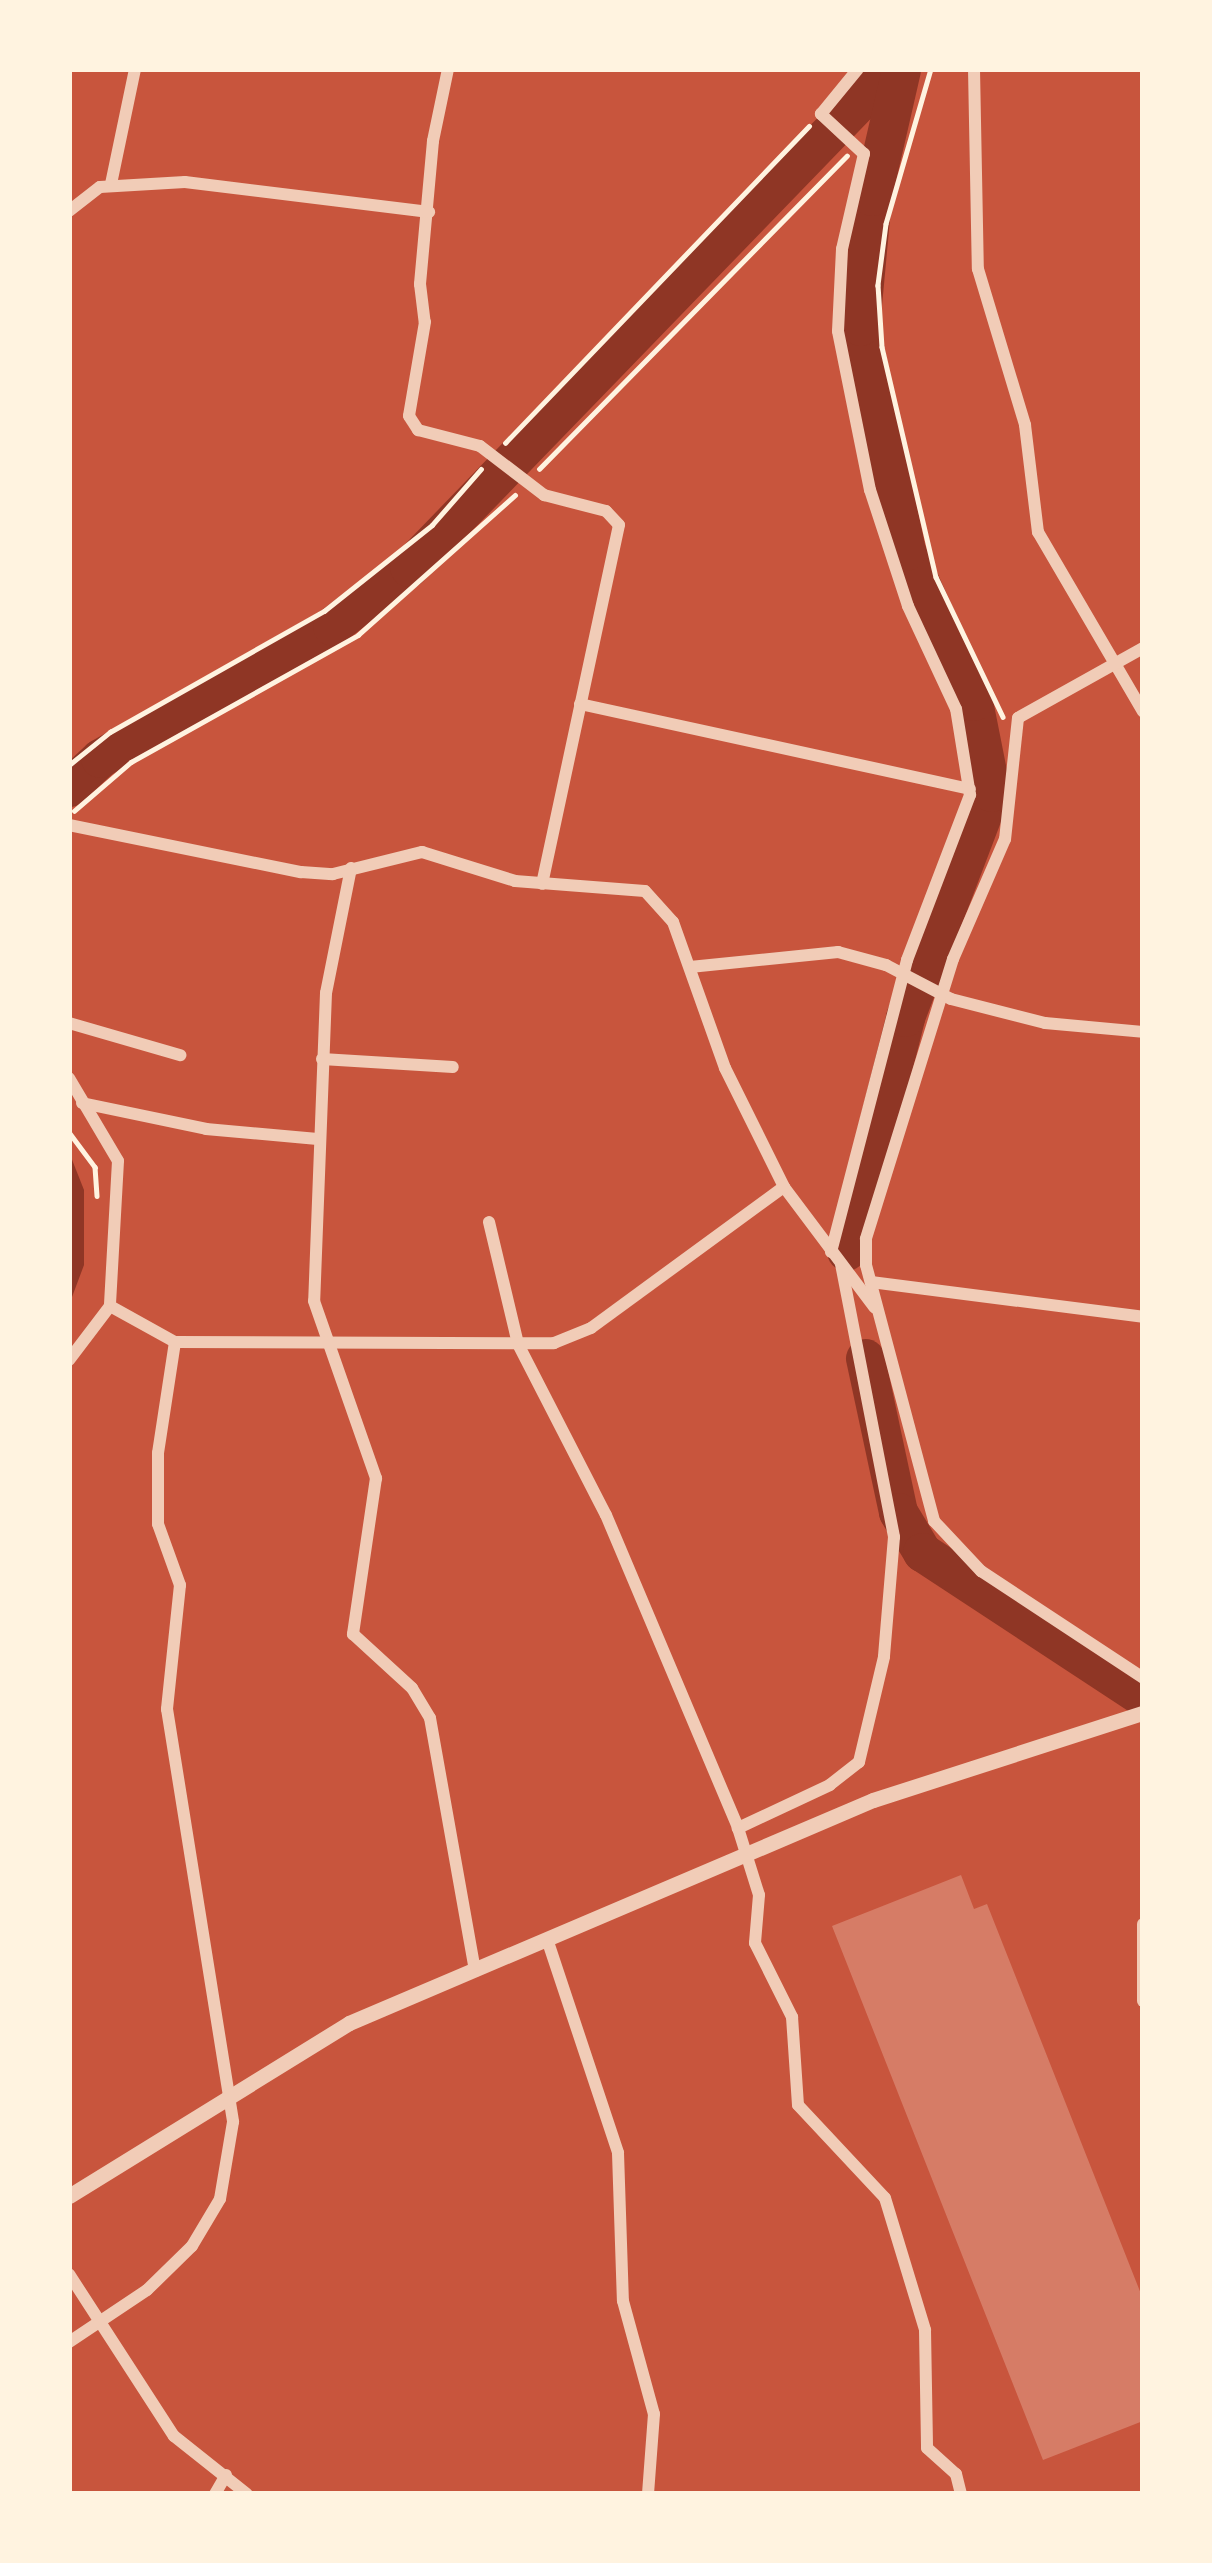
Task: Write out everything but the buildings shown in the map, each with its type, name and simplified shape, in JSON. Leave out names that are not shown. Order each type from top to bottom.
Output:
[{"type":"street","points":[[111,184],[135,69]]},
{"type":"street","points":[[448,69],[429,212],[424,322],[409,416],[418,430],[499,456],[544,495],[606,511],[619,525],[542,884]]},
{"type":"street","points":[[831,1252],[903,974],[951,861],[970,789],[956,709],[908,606],[870,490],[838,331],[842,249],[864,154],[824,117],[858,69]]},
{"type":"street","points":[[974,69],[970,170],[978,269],[1025,425],[1038,532],[1143,712]]},
{"type":"street","points":[[69,211],[111,184],[185,182],[429,212]]},
{"type":"street","points":[[1143,648],[1032,707],[1013,731],[1017,769],[1005,839],[943,992],[866,1239],[871,1282],[934,1521],[980,1571],[1143,1678]]},
{"type":"street","points":[[580,704],[970,789]]},
{"type":"street","points":[[69,825],[301,872],[351,868],[422,852],[542,884],[645,891],[673,922],[725,1068],[784,1186],[880,1314]]},
{"type":"street","points":[[351,868],[326,993],[314,1301],[326,1347],[376,1478],[353,1634],[412,1688],[430,1718],[475,1971]]},
{"type":"street","points":[[690,967],[838,952],[943,992],[1046,1023],[1143,1032]]},
{"type":"street","points":[[69,1023],[179,1055]]},
{"type":"street","points":[[322,1059],[453,1067]]},
{"type":"street","points":[[69,1078],[118,1161],[110,1306],[69,1360]]},
{"type":"street","points":[[82,1103],[206,1129],[318,1139]]},
{"type":"street","points":[[110,1306],[175,1342],[326,1347],[554,1343],[591,1328],[784,1186]]},
{"type":"street","points":[[489,1222],[518,1344],[606,1515],[739,1828],[759,1895],[754,1943],[792,2017],[798,2105],[885,2198],[925,2330],[927,2448],[956,2474],[961,2494]]},
{"type":"street","points":[[739,1828],[830,1785],[859,1762],[884,1658],[894,1537],[841,1264]]},
{"type":"street","points":[[871,1282],[1143,1317]]},
{"type":"street","points":[[69,2342],[177,2264],[212,2218],[232,2122],[231,2089],[167,1709],[180,1585],[158,1524],[158,1453],[175,1342]]},
{"type":"street","points":[[71,2191],[231,2089],[349,2023],[873,1800],[1140,1718]]},
{"type":"street","points":[[1143,1924],[1143,2001]]},
{"type":"street","points":[[548,1942],[618,2153],[623,2301],[654,2414],[648,2494]]},
{"type":"street","points":[[69,2274],[174,2436],[247,2494]]},
{"type":"street","points":[[215,2494],[226,2475]]},
{"type":"path","points":[[931,69],[886,224],[878,285],[882,347],[936,577],[1013,731]]},
{"type":"path","points":[[69,765],[110,732],[324,611],[432,524],[824,117]]},
{"type":"path","points":[[69,814],[131,762],[358,635],[525,480],[855,144]]},
{"type":"path","points":[[69,1132],[95,1167],[98,1211]]},
{"type":"shaded area","points":[[69,1152],[84,1190],[84,1265],[69,1305]]},
{"type":"waterway","points":[[69,787],[100,758],[332,626],[409,567],[891,69]]},
{"type":"waterway","points":[[846,1251],[905,1017],[991,792],[973,701],[906,551],[860,326],[872,196],[901,69]]},
{"type":"waterway","points":[[865,1358],[898,1512],[922,1552],[1143,1697]]}]
